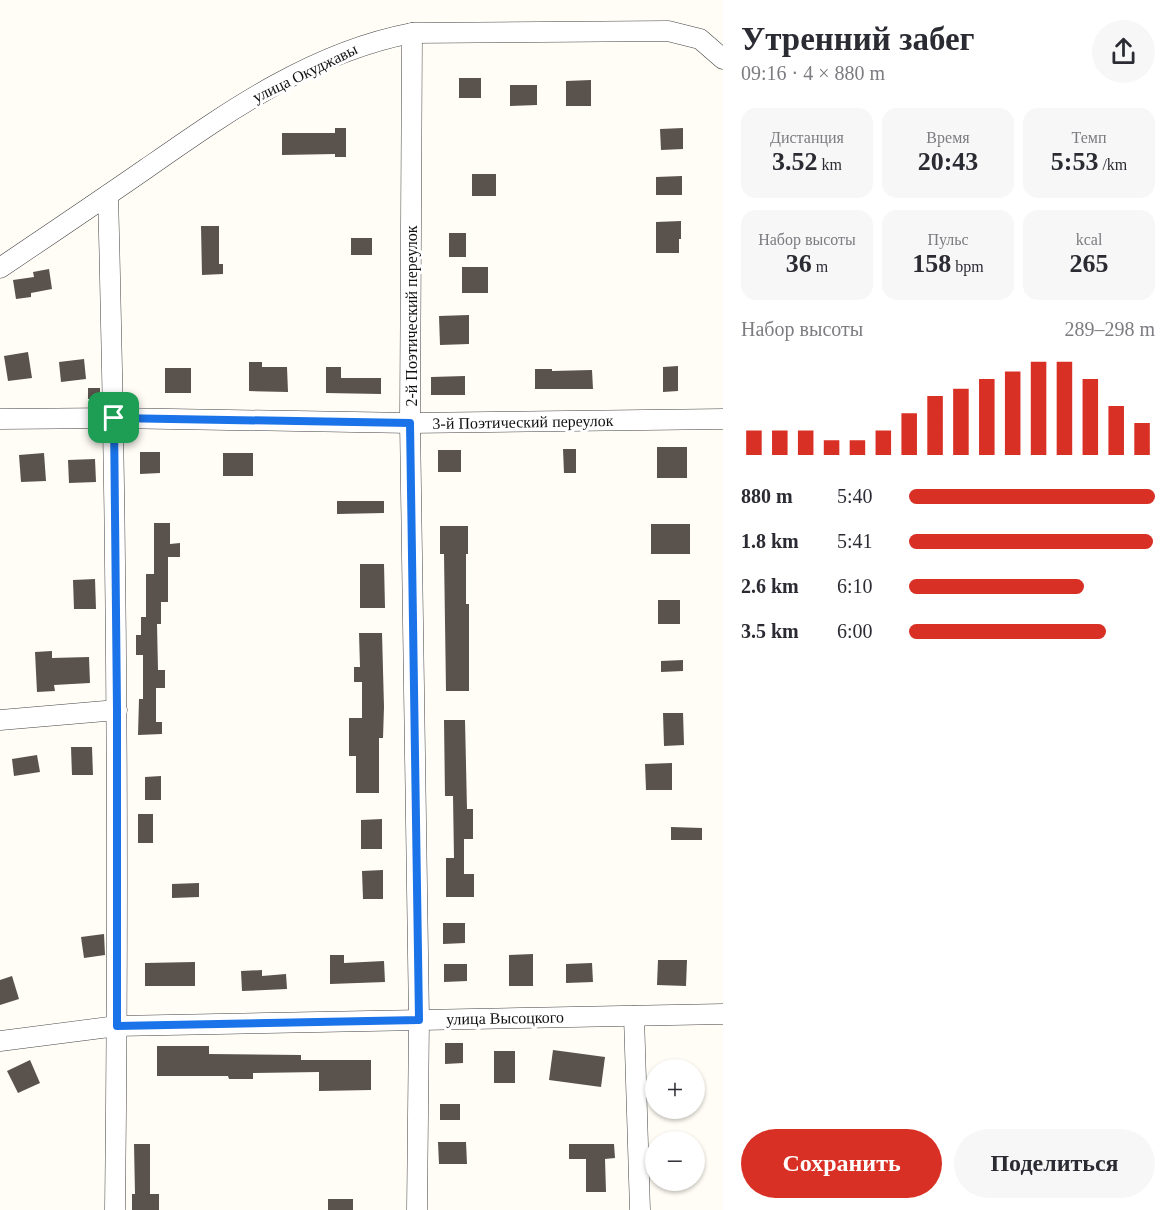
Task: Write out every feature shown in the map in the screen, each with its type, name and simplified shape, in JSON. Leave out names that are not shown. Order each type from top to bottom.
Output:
[{"type":"street","name":"улица Окуджавы","points":[[0,268],[223,115],[270,87],[315,64],[356,47],[387,38],[412,33],[668,31],[700,39],[723,59]]},
{"type":"street","name":"2-й Поэтический переулок","points":[[412,33],[410,423],[419,1020],[417,1210]]},
{"type":"street","points":[[108,195],[114,418],[117,710],[115,1210]]},
{"type":"street","name":"3-й Поэтический переулок","points":[[0,418],[410,423],[723,419]]},
{"type":"street","points":[[0,720],[117,710]]},
{"type":"street","name":"улица Высоцкого","points":[[0,1041],[117,1026],[723,1014]]},
{"type":"street","points":[[634,1016],[640,1210]]},
{"type":"building","points":[[459,78],[481,78],[481,98],[459,98]]},
{"type":"building","points":[[591,80],[591,106],[566,106],[566,81]]},
{"type":"building","points":[[510,85],[537,85],[537,105],[510,106]]},
{"type":"building","points":[[335,128],[346,128],[346,157],[335,157],[335,154],[282,155],[282,133],[335,133]]},
{"type":"building","points":[[683,128],[683,149],[661,150],[660,129]]},
{"type":"building","points":[[472,174],[496,174],[496,196],[472,196]]},
{"type":"building","points":[[682,176],[682,195],[656,195],[656,177]]},
{"type":"building","points":[[681,221],[679,253],[656,253],[656,222]]},
{"type":"building","points":[[201,226],[219,226],[219,264],[223,264],[223,274],[202,275]]},
{"type":"building","points":[[449,233],[466,233],[466,257],[449,257]]},
{"type":"building","points":[[351,238],[372,238],[372,255],[351,255]]},
{"type":"building","points":[[462,267],[488,267],[488,293],[462,293]]},
{"type":"building","points":[[49,269],[52,289],[31,293],[31,297],[16,299],[13,280],[34,277],[33,272]]},
{"type":"building","points":[[469,315],[469,344],[440,345],[439,316]]},
{"type":"building","points":[[28,352],[32,378],[8,381],[4,356]]},
{"type":"building","points":[[84,359],[86,379],[61,382],[59,362]]},
{"type":"building","points":[[249,362],[262,362],[262,367],[287,367],[288,392],[249,391]]},
{"type":"building","points":[[678,366],[678,391],[663,392],[663,367]]},
{"type":"building","points":[[326,367],[341,367],[341,378],[381,378],[381,394],[326,393]]},
{"type":"building","points":[[165,368],[191,368],[191,393],[165,393]]},
{"type":"building","points":[[535,369],[592,370],[593,389],[535,389]]},
{"type":"building","points":[[465,376],[465,395],[431,395],[431,377]]},
{"type":"building","points":[[88,388],[100,388],[100,399],[88,399]]},
{"type":"building","points":[[657,447],[687,447],[687,478],[657,478]]},
{"type":"building","points":[[563,449],[576,449],[576,473],[564,473]]},
{"type":"building","points":[[438,450],[461,450],[461,472],[438,472]]},
{"type":"building","points":[[140,452],[160,452],[160,473],[140,474]]},
{"type":"building","points":[[44,453],[46,481],[21,482],[19,455]]},
{"type":"building","points":[[223,453],[253,453],[253,476],[223,476]]},
{"type":"building","points":[[95,459],[96,482],[69,483],[68,460]]},
{"type":"building","points":[[337,501],[384,501],[384,513],[337,514]]},
{"type":"building","points":[[154,523],[170,523],[170,544],[180,543],[180,557],[168,557],[168,602],[161,602],[161,624],[157,624],[158,670],[165,670],[165,688],[156,688],[156,722],[162,722],[162,734],[138,735],[139,699],[143,699],[143,655],[136,655],[136,635],[141,635],[141,617],[146,617],[146,574],[154,574]]},
{"type":"building","points":[[651,524],[690,524],[690,554],[651,554]]},
{"type":"building","points":[[440,526],[468,526],[466,604],[469,604],[469,691],[446,691],[444,554],[440,554]]},
{"type":"building","points":[[360,564],[384,564],[385,608],[360,608]]},
{"type":"building","points":[[95,579],[96,609],[74,609],[73,580]]},
{"type":"building","points":[[658,600],[680,600],[680,624],[658,624]]},
{"type":"building","points":[[359,633],[382,633],[384,707],[383,738],[379,738],[379,793],[356,793],[356,756],[349,756],[349,718],[362,718],[362,682],[354,682],[354,667],[360,667]]},
{"type":"building","points":[[52,651],[52,658],[89,657],[90,683],[54,685],[55,691],[37,692],[35,652]]},
{"type":"building","points":[[683,660],[683,671],[661,672],[661,661]]},
{"type":"building","points":[[663,713],[683,713],[684,745],[664,746]]},
{"type":"building","points":[[444,720],[465,720],[467,809],[473,809],[473,839],[464,839],[464,874],[474,874],[474,897],[446,897],[446,858],[454,858],[453,796],[445,796]]},
{"type":"building","points":[[71,747],[92,747],[93,775],[72,775]]},
{"type":"building","points":[[37,755],[40,772],[14,776],[12,759]]},
{"type":"building","points":[[672,763],[672,790],[646,790],[645,764]]},
{"type":"building","points":[[161,776],[161,800],[145,800],[145,777]]},
{"type":"building","points":[[138,814],[153,814],[153,843],[138,843]]},
{"type":"building","points":[[382,819],[382,849],[361,849],[361,820]]},
{"type":"building","points":[[671,827],[702,828],[702,840],[671,840]]},
{"type":"building","points":[[383,870],[383,899],[363,899],[362,871]]},
{"type":"building","points":[[199,883],[199,897],[172,898],[172,884]]},
{"type":"building","points":[[443,923],[465,923],[465,943],[443,944]]},
{"type":"building","points":[[104,934],[105,955],[84,958],[81,937]]},
{"type":"building","points":[[533,954],[533,986],[509,986],[509,955]]},
{"type":"building","points":[[330,955],[344,955],[344,963],[384,961],[385,982],[330,984]]},
{"type":"building","points":[[658,960],[687,960],[686,986],[657,985]]},
{"type":"building","points":[[195,962],[195,986],[145,986],[145,963]]},
{"type":"building","points":[[592,963],[593,982],[566,983],[566,964]]},
{"type":"building","points":[[444,964],[467,964],[467,981],[444,982]]},
{"type":"building","points":[[262,970],[262,976],[286,974],[287,989],[242,991],[241,971]]},
{"type":"building","points":[[12,976],[19,999],[0,1005],[0,980]]},
{"type":"building","points":[[445,1043],[463,1043],[463,1063],[445,1064]]},
{"type":"building","points":[[157,1046],[209,1046],[209,1054],[301,1055],[301,1060],[371,1060],[371,1090],[319,1091],[319,1072],[253,1073],[253,1079],[229,1079],[228,1076],[157,1076]]},
{"type":"building","points":[[553,1050],[605,1057],[601,1087],[549,1080]]},
{"type":"building","points":[[494,1051],[515,1051],[515,1083],[494,1083]]},
{"type":"building","points":[[30,1060],[40,1083],[18,1093],[7,1071]]},
{"type":"building","points":[[440,1104],[460,1104],[460,1120],[440,1120]]},
{"type":"building","points":[[438,1142],[466,1142],[467,1164],[439,1164]]},
{"type":"building","points":[[134,1144],[150,1144],[150,1194],[159,1194],[159,1210],[132,1210],[132,1194],[135,1194]]},
{"type":"building","points":[[569,1144],[614,1144],[615,1158],[605,1159],[606,1192],[586,1192],[586,1159],[569,1159]]},
{"type":"building","points":[[328,1199],[353,1199],[353,1210],[328,1210]]},
{"type":"route","points":[[114,418],[410,423],[419,1020],[117,1026],[114,418]]}]
